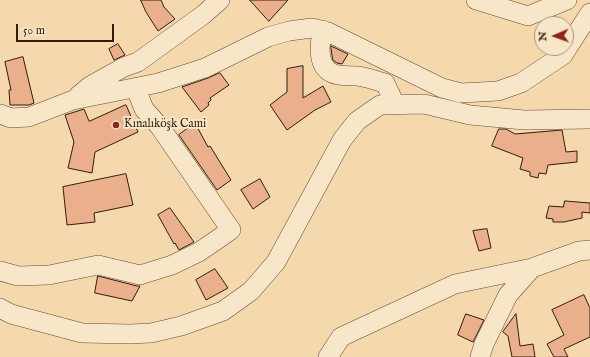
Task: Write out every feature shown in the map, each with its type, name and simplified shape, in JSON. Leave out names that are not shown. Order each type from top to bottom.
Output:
[{"type":"street","points":[[73,100],[90,86],[124,67],[138,62],[203,15],[220,0]]},
{"type":"street","points":[[476,0],[528,16],[541,5],[567,0]]},
{"type":"street","points":[[0,114],[10,118],[29,117],[73,100],[165,81],[205,68],[268,37],[289,31],[312,28],[323,30],[442,88],[461,93],[498,91],[521,83],[563,55],[590,12]]},
{"type":"street","points":[[323,30],[319,44],[323,64],[332,73],[358,76],[385,83],[395,104]]},
{"type":"street","points":[[0,271],[18,276],[48,275],[98,265],[140,274],[172,265],[199,252],[231,230],[160,127],[144,109],[136,88]]},
{"type":"street","points":[[0,308],[12,314],[82,333],[130,334],[151,333],[181,326],[223,311],[251,290],[276,262],[342,140],[357,120],[380,104],[424,104],[470,115],[524,120],[590,119]]},
{"type":"street","points":[[328,357],[341,337],[455,284],[532,268],[579,251],[590,250]]},
{"type":"street","points":[[480,357],[484,344],[508,295],[532,268]]},
{"type":"building","points":[[141,0],[161,0],[164,7],[175,19],[158,31],[146,12]]},
{"type":"building","points":[[250,0],[288,0],[269,21]]},
{"type":"building","points":[[118,44],[125,55],[114,60],[109,49]]},
{"type":"building","points":[[331,46],[348,54],[342,64],[333,60]]},
{"type":"building","points":[[23,57],[34,103],[29,105],[10,105],[9,90],[11,90],[5,62]]},
{"type":"building","points":[[303,66],[303,98],[323,86],[331,102],[315,110],[287,130],[270,105],[287,92],[287,69]]},
{"type":"building","points":[[220,73],[229,85],[210,98],[211,100],[208,103],[209,105],[201,112],[182,87]]},
{"type":"building","points":[[126,105],[138,132],[95,152],[92,173],[68,168],[74,142],[65,115],[84,109],[89,121]]},
{"type":"building","points":[[195,123],[208,147],[210,146],[231,180],[217,190],[179,135]]},
{"type":"building","points":[[499,129],[506,129],[515,134],[562,130],[566,152],[577,151],[577,162],[548,165],[546,174],[539,173],[538,178],[530,176],[530,172],[520,169],[523,158],[492,146]]},
{"type":"building","points":[[126,174],[133,205],[94,213],[95,222],[67,225],[63,187]]},
{"type":"building","points":[[260,179],[270,197],[253,209],[241,190]]},
{"type":"building","points":[[565,201],[590,203],[590,213],[582,212],[582,218],[564,222],[553,222],[553,219],[546,218],[549,206],[563,207]]},
{"type":"building","points":[[170,208],[194,242],[179,250],[175,243],[174,244],[158,215]]},
{"type":"building","points":[[487,229],[491,248],[479,251],[473,231]]},
{"type":"building","points":[[215,269],[228,288],[206,300],[196,280]]},
{"type":"building","points":[[98,276],[140,286],[132,301],[95,293]]},
{"type":"building","points":[[584,295],[590,308],[590,337],[564,349],[568,357],[554,357],[547,344],[564,335],[552,310]]},
{"type":"building","points":[[466,314],[484,320],[473,342],[458,335]]},
{"type":"building","points":[[516,314],[520,346],[533,344],[535,357],[512,357],[508,336],[503,332]]},
{"type":"place","name":"Kınalıköşk Cami","points":[[116,125]]}]
